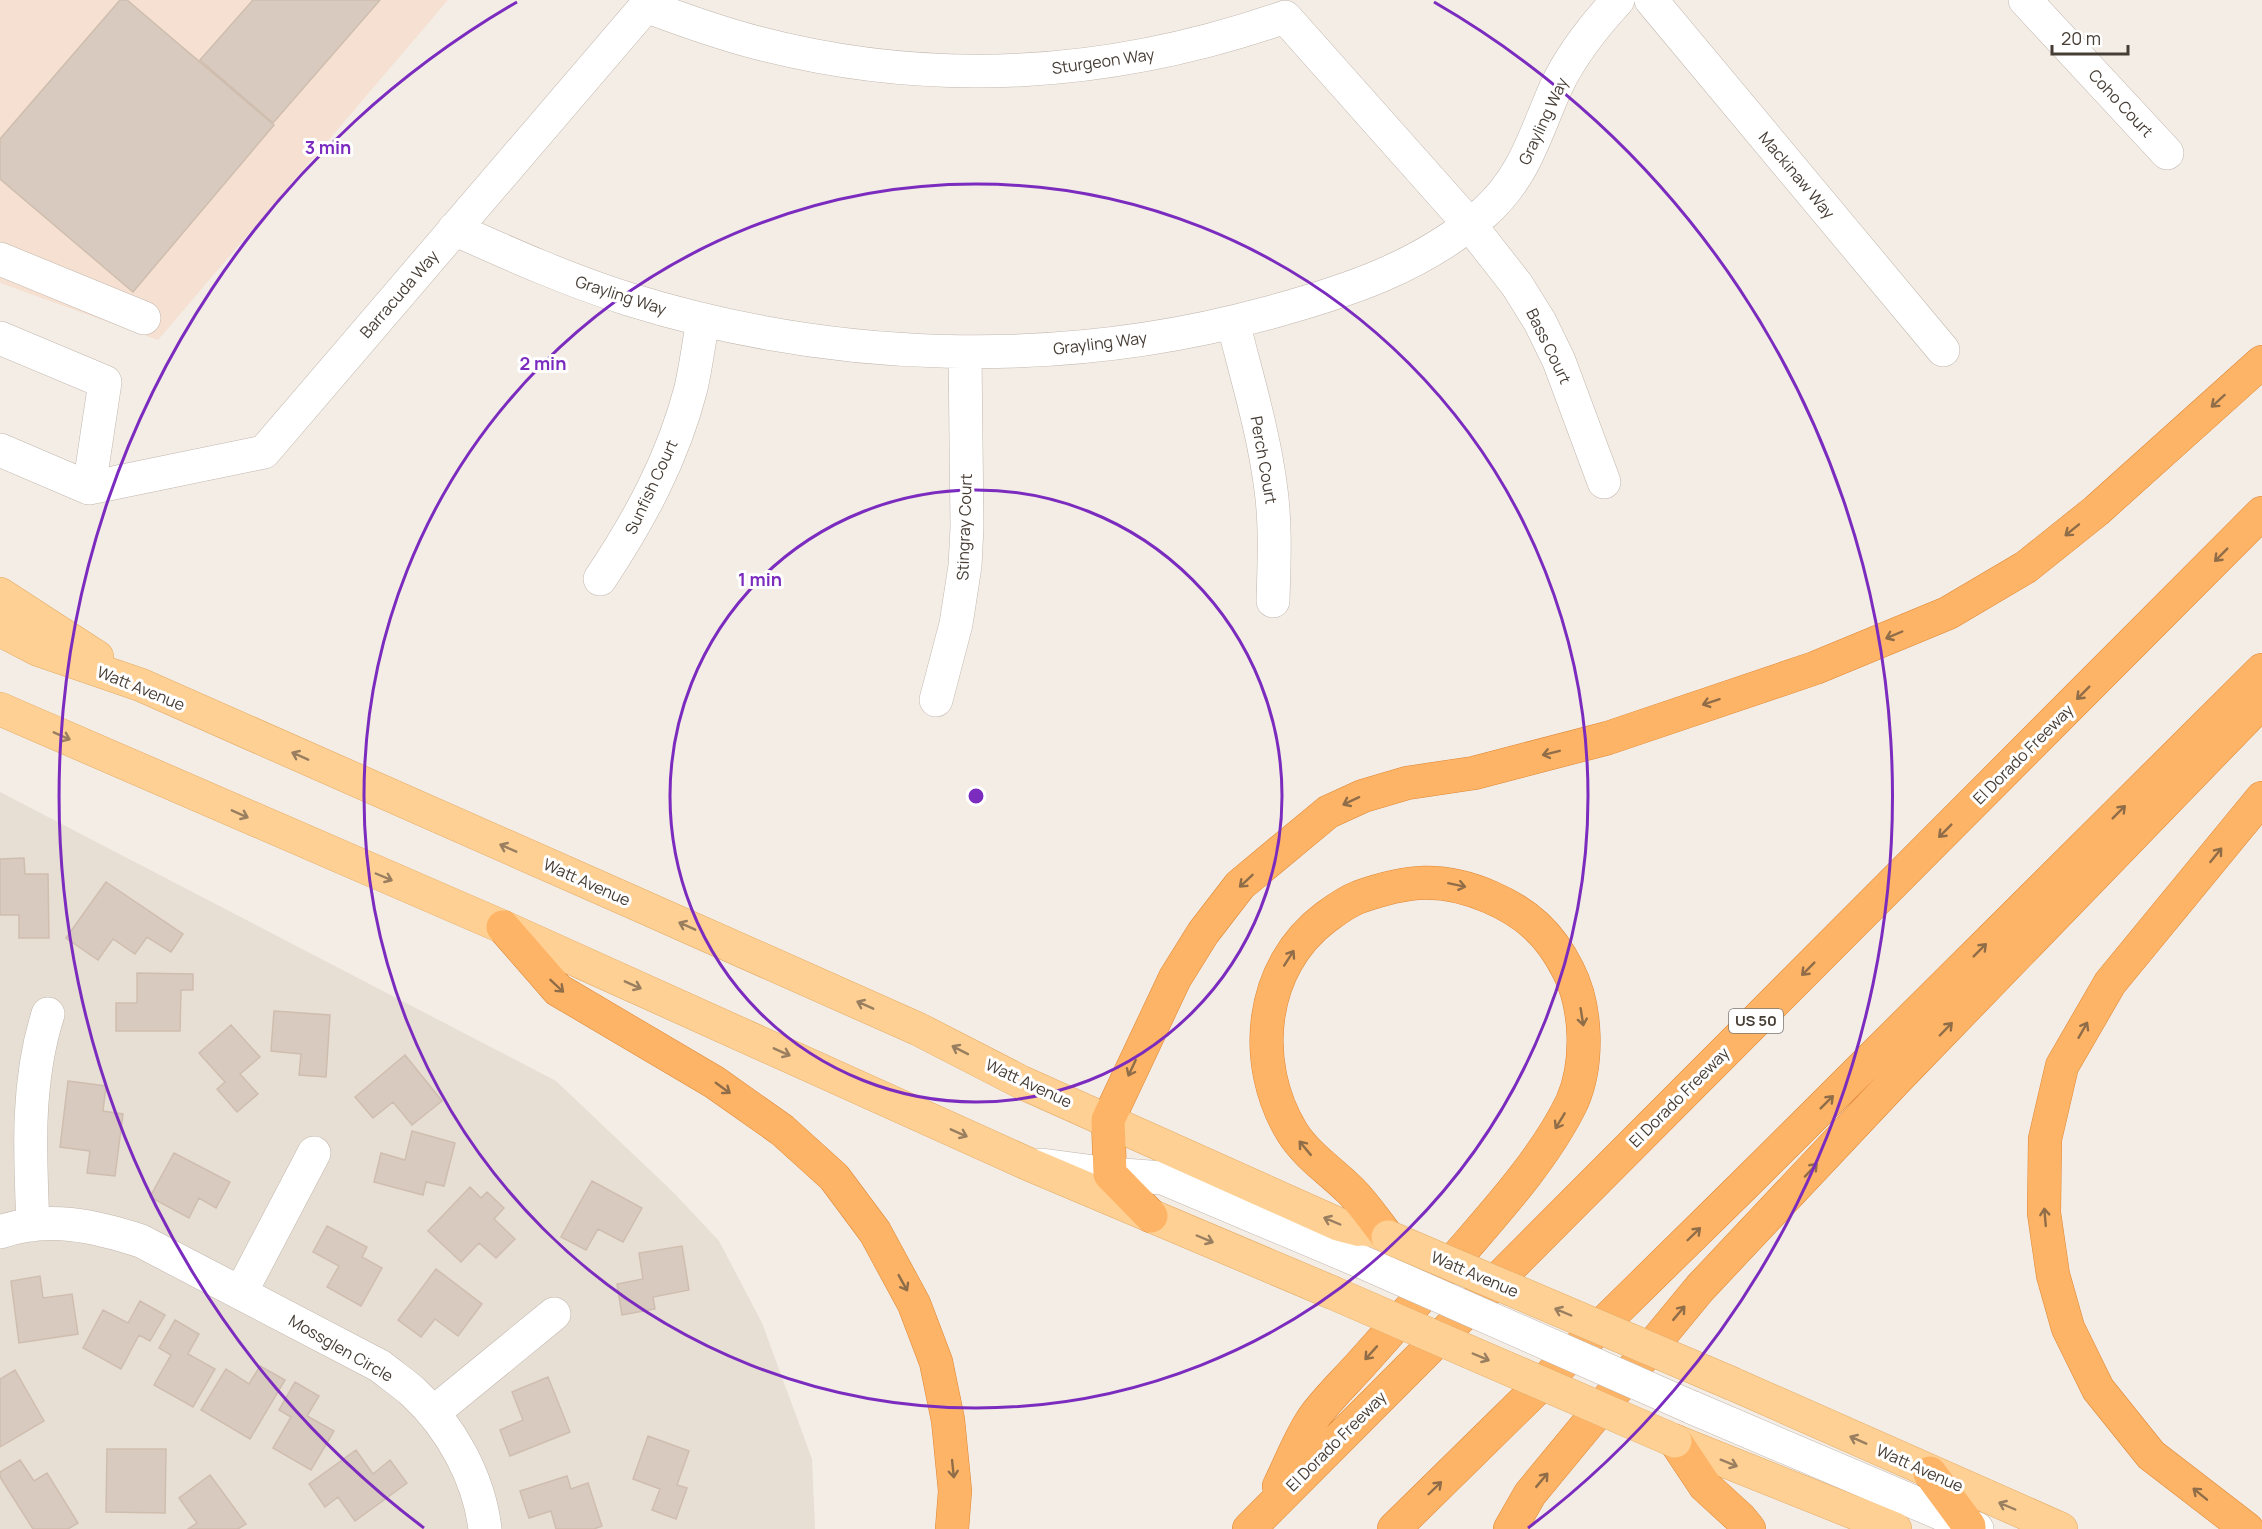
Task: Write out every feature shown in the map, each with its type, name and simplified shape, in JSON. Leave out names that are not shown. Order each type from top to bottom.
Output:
[{"type":"highway","points":[[1151,1216],[1110,1174],[1108,1119],[1175,978],[1203,933],[1240,885],[1328,812],[1363,796],[1407,783],[1474,772],[1608,738],[1815,668],[1948,612],[2026,567],[2053,546],[2096,511],[2262,362]]},
{"type":"highway","name":"El Dorado Freeway","points":[[1258,1520],[2262,513]]},
{"type":"highway","points":[[1394,1529],[2262,670]]},
{"type":"highway","points":[[1510,1529],[1530,1494],[1700,1288],[1902,1073],[2262,702]]},
{"type":"highway","points":[[2247,1529],[2151,1455],[2098,1389],[2068,1328],[2053,1275],[2044,1213],[2045,1139],[2062,1066],[2110,983],[2262,798]]},
{"type":"highway","points":[[1258,1520],[1313,1418],[1511,1195],[1572,1100],[1581,1067],[1584,1022],[1576,985],[1557,947],[1529,918],[1503,902],[1472,889],[1438,881],[1390,886],[1346,902],[1307,931],[1281,970],[1267,1012],[1266,1053],[1274,1095],[1293,1134],[1317,1162],[1352,1192],[1388,1237]]},
{"type":"highway","points":[[503,927],[558,990],[714,1082],[782,1131],[834,1177],[880,1242],[914,1304],[936,1362],[948,1420],[954,1479],[952,1529]]},
{"type":"highway","points":[[1675,1441],[1705,1486],[1749,1529]]},
{"type":"highway","points":[[1930,1473],[1972,1528]]},
{"type":"main road","points":[[0,594],[141,685]]},
{"type":"main road","name":"Watt Avenue","points":[[0,630],[39,650],[141,685],[918,1029],[1021,1082],[1338,1224],[1388,1237],[1733,1384],[2061,1529]]},
{"type":"main road","points":[[0,709],[503,927],[1026,1162],[1675,1441],[1895,1529]]},
{"type":"street","name":"Grayling Way","points":[[454,230],[552,273],[628,299],[703,320],[786,337],[855,345],[965,351],[1048,349],[1109,344],[1233,322],[1327,297],[1382,277],[1417,260],[1470,225],[1502,195],[1515,179],[1533,144],[1557,86],[1573,57],[1618,0]]},
{"type":"street","name":"Mackinaw Way","points":[[1651,0],[1943,350]]},
{"type":"street","name":"Coho Court","points":[[2025,0],[2168,153]]},
{"type":"street","name":"Sturgeon Way","points":[[649,3],[709,29],[797,52],[878,66],[938,71],[999,72],[1121,61],[1180,49],[1239,33],[1285,17],[1470,225]]},
{"type":"street","name":"Barracuda Way","points":[[89,488],[264,452],[649,3]]},
{"type":"street","name":"Bass Court","points":[[1470,225],[1517,285],[1540,322],[1559,361],[1604,482]]},
{"type":"street","points":[[0,259],[144,318]]},
{"type":"street","name":"Sunfish Court","points":[[600,579],[626,541],[653,491],[675,440],[691,387],[703,320]]},
{"type":"street","name":"Perch Court","points":[[1233,322],[1261,431],[1271,491],[1275,551],[1273,601]]},
{"type":"street","points":[[0,338],[105,381],[89,488],[0,450]]},
{"type":"street","name":"Stingray Court","points":[[936,700],[956,624],[965,566],[967,527],[965,351]]},
{"type":"street","points":[[33,1225],[31,1099],[37,1054],[48,1014]]},
{"type":"street","points":[[1108,1119],[1163,1178]]},
{"type":"street","points":[[241,1292],[314,1153]]},
{"type":"street","points":[[1026,1162],[1110,1174],[1163,1178],[1362,1262],[1972,1528]]},
{"type":"street","name":"Mossglen Circle","points":[[0,1232],[33,1225],[72,1224],[107,1229],[141,1241],[380,1366],[413,1392],[433,1413],[465,1462],[473,1481],[485,1529]]},
{"type":"street","points":[[433,1413],[554,1314]]},
{"type":"shaded area","points":[[0,0],[448,0],[158,340],[0,283]]},
{"type":"shaded area","points":[[0,792],[556,1081],[673,1192],[719,1241],[762,1323],[812,1459],[815,1529],[0,1529]]},
{"type":"building","points":[[120,0],[127,0],[274,125],[133,292],[0,179],[0,139]]},
{"type":"building","points":[[253,0],[380,0],[273,123],[200,60]]},
{"type":"building","points":[[24,858],[25,874],[48,874],[49,938],[19,938],[19,915],[0,915],[0,859]]},
{"type":"building","points":[[106,882],[183,934],[171,952],[147,937],[135,954],[113,939],[98,960],[66,938]]},
{"type":"building","points":[[137,973],[193,974],[193,990],[181,990],[180,1031],[116,1031],[116,1003],[137,1003]]},
{"type":"building","points":[[274,1011],[330,1015],[326,1077],[299,1075],[301,1054],[271,1051]]},
{"type":"building","points":[[231,1025],[260,1057],[240,1074],[258,1094],[237,1112],[217,1089],[225,1082],[199,1053]]},
{"type":"building","points":[[405,1055],[442,1101],[412,1125],[393,1102],[373,1118],[355,1097]]},
{"type":"building","points":[[68,1081],[106,1086],[103,1111],[123,1114],[115,1176],[87,1173],[90,1151],[60,1147]]},
{"type":"building","points":[[412,1131],[455,1143],[444,1186],[426,1182],[423,1195],[374,1182],[381,1153],[405,1160]]},
{"type":"building","points":[[174,1153],[230,1182],[216,1208],[199,1198],[189,1218],[150,1197]]},
{"type":"building","points":[[592,1181],[642,1208],[623,1242],[598,1229],[586,1250],[561,1237]]},
{"type":"building","points":[[470,1187],[481,1198],[487,1192],[504,1208],[494,1219],[515,1239],[496,1258],[479,1243],[461,1262],[428,1231]]},
{"type":"building","points":[[327,1226],[367,1247],[362,1257],[382,1268],[361,1306],[327,1287],[339,1266],[313,1252]]},
{"type":"building","points":[[682,1246],[689,1290],[653,1297],[655,1309],[622,1315],[617,1284],[643,1279],[639,1253]]},
{"type":"building","points":[[436,1269],[482,1304],[458,1336],[435,1319],[421,1337],[398,1320]]},
{"type":"building","points":[[40,1276],[43,1298],[72,1294],[78,1334],[19,1343],[11,1281]]},
{"type":"building","points":[[140,1301],[165,1315],[150,1341],[139,1335],[121,1369],[83,1348],[103,1310],[128,1323]]},
{"type":"building","points":[[175,1320],[199,1334],[188,1354],[215,1369],[193,1407],[154,1385],[171,1355],[159,1348]]},
{"type":"building","points":[[260,1366],[285,1380],[250,1439],[201,1410],[226,1369],[249,1384]]},
{"type":"building","points":[[15,1370],[44,1421],[0,1447],[0,1379]]},
{"type":"building","points":[[548,1377],[570,1432],[510,1456],[500,1430],[523,1420],[512,1392]]},
{"type":"building","points":[[295,1382],[319,1396],[307,1416],[334,1431],[311,1470],[273,1448],[291,1417],[279,1410]]},
{"type":"building","points":[[648,1436],[689,1451],[677,1485],[687,1488],[676,1519],[652,1510],[660,1489],[633,1479]]},
{"type":"building","points":[[107,1449],[166,1449],[165,1513],[106,1512]]},
{"type":"building","points":[[356,1450],[373,1474],[390,1460],[407,1483],[355,1521],[338,1497],[325,1507],[309,1484]]},
{"type":"building","points":[[20,1460],[34,1481],[47,1473],[78,1523],[68,1529],[33,1529],[0,1477],[0,1472]]},
{"type":"building","points":[[210,1475],[246,1524],[238,1529],[188,1529],[197,1523],[179,1498]]},
{"type":"building","points":[[567,1476],[571,1489],[588,1483],[602,1526],[594,1529],[556,1529],[551,1511],[529,1518],[520,1491]]}]
